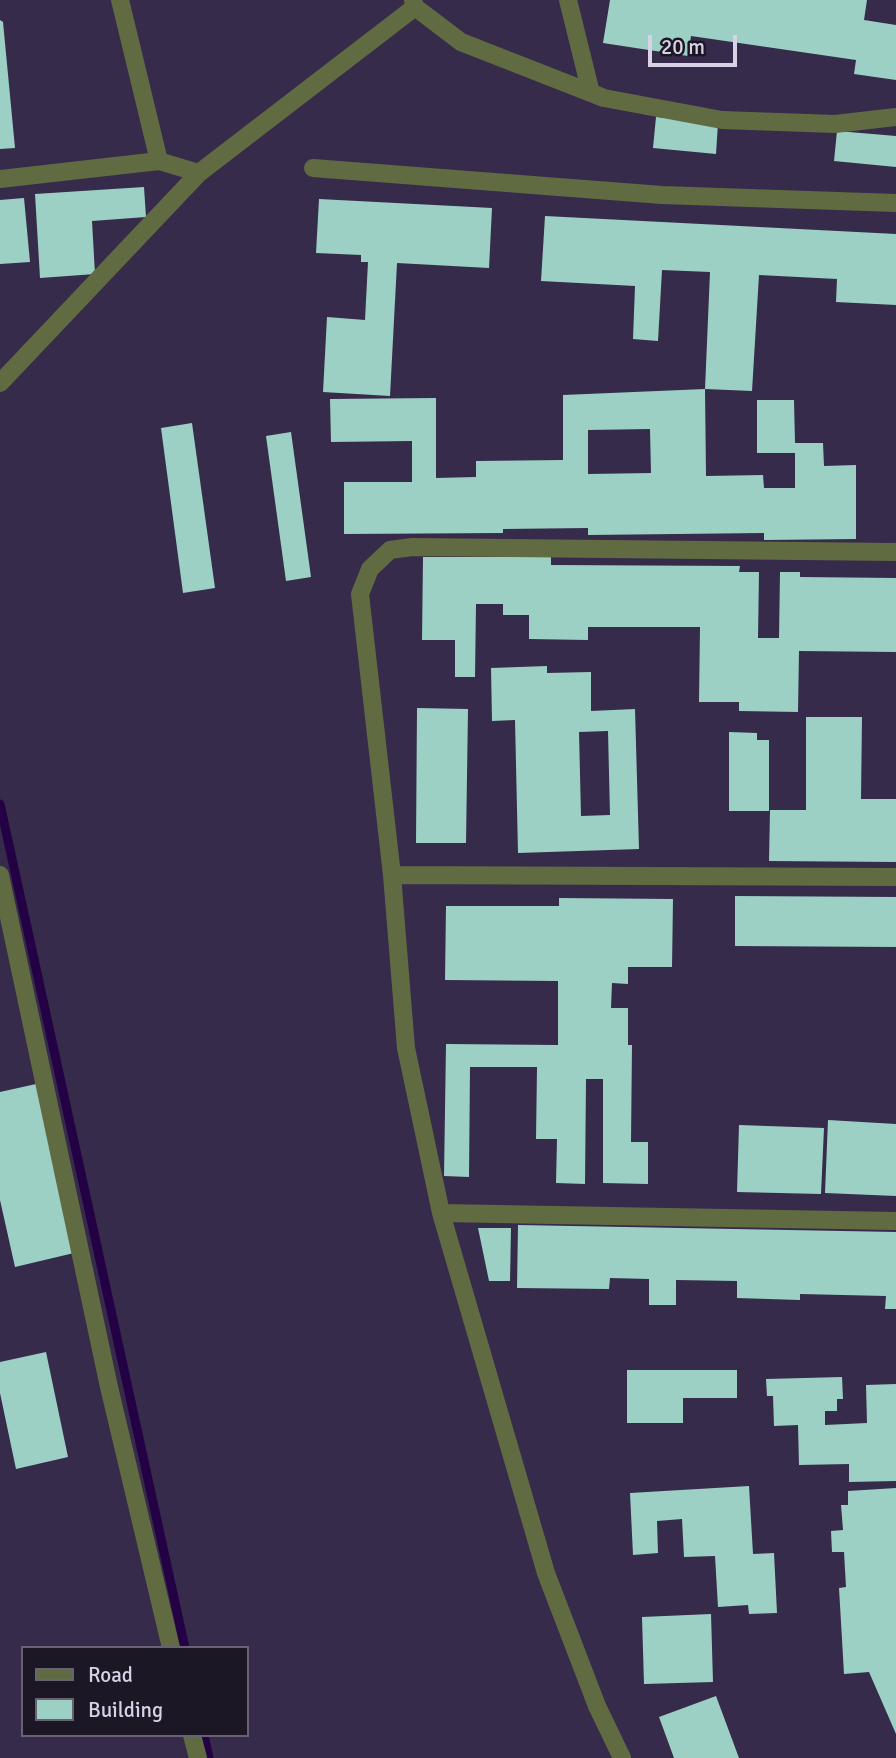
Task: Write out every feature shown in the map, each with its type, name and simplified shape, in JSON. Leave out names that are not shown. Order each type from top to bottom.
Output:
[{"type":"street","points":[[121,0],[159,161]]},
{"type":"street","points":[[568,0],[591,93]]},
{"type":"street","points":[[0,383],[199,173],[414,4],[461,42],[604,98],[722,120],[835,124],[896,117]]},
{"type":"street","points":[[0,179],[159,161],[199,173]]},
{"type":"street","points":[[313,169],[662,195],[896,203]]},
{"type":"street","points":[[622,1758],[597,1706],[546,1573],[441,1213],[406,1048],[392,875],[360,594],[370,569],[390,550],[426,547],[896,552]]},
{"type":"street","points":[[0,875],[109,1387],[172,1646]]},
{"type":"street","points":[[392,875],[896,877]]},
{"type":"street","points":[[441,1213],[896,1221]]},
{"type":"street","points":[[193,1737],[198,1758]]},
{"type":"building","points":[[610,0],[867,0],[864,20],[896,25],[896,80],[854,74],[856,60],[691,36],[688,56],[603,43]]},
{"type":"building","points":[[0,20],[3,22],[15,148],[0,149]]},
{"type":"building","points":[[656,117],[718,123],[716,154],[653,148]]},
{"type":"building","points":[[837,131],[896,136],[896,167],[834,161]]},
{"type":"building","points":[[144,187],[146,217],[92,221],[95,274],[40,278],[35,194]]},
{"type":"building","points":[[24,198],[30,262],[0,264],[0,200]]},
{"type":"building","points":[[319,199],[492,208],[489,268],[397,263],[390,396],[323,392],[327,317],[365,320],[368,262],[361,262],[361,255],[316,253]]},
{"type":"building","points":[[545,216],[896,234],[896,305],[836,302],[837,279],[759,275],[752,391],[705,389],[710,272],[662,270],[658,341],[633,339],[635,286],[541,281]]},
{"type":"building","points":[[705,389],[706,476],[763,475],[764,488],[795,488],[795,453],[757,453],[757,400],[794,400],[795,443],[823,443],[824,466],[856,465],[856,539],[764,540],[764,533],[588,535],[588,528],[503,529],[503,533],[344,534],[344,482],[412,482],[412,441],[331,442],[330,399],[436,398],[436,478],[476,477],[476,461],[563,460],[563,395]],"holes":[[[650,429],[651,473],[588,474],[588,430]]]},
{"type":"building","points":[[192,423],[215,588],[183,593],[161,428]]},
{"type":"building","points":[[291,432],[311,577],[286,581],[266,436]]},
{"type":"building","points":[[423,557],[551,557],[551,565],[740,566],[739,572],[759,572],[758,638],[779,638],[780,572],[800,572],[800,577],[896,578],[896,652],[799,651],[798,712],[739,711],[739,702],[699,702],[700,627],[588,627],[588,640],[529,639],[529,615],[503,615],[503,604],[476,604],[475,677],[455,677],[455,640],[422,640]]},
{"type":"building","points":[[547,666],[547,673],[591,672],[591,711],[635,709],[639,849],[518,853],[515,720],[492,721],[491,668]],"holes":[[[608,731],[610,815],[581,816],[579,732]]]},
{"type":"building","points":[[417,708],[468,709],[466,843],[416,843]]},
{"type":"building","points":[[806,717],[862,717],[861,799],[896,799],[896,862],[769,861],[770,810],[806,810]]},
{"type":"building","points":[[729,732],[757,733],[757,740],[769,740],[769,811],[729,811]]},
{"type":"building","points":[[735,896],[896,897],[896,947],[735,946]]},
{"type":"building","points":[[559,898],[673,899],[672,967],[628,967],[628,984],[612,983],[611,1008],[628,1008],[628,1045],[632,1045],[631,1142],[648,1142],[648,1184],[603,1183],[603,1079],[586,1079],[585,1184],[556,1183],[557,1139],[536,1139],[537,1067],[470,1067],[469,1177],[444,1176],[446,1044],[558,1045],[558,981],[445,980],[446,906],[559,906]]},
{"type":"building","points":[[36,1084],[74,1253],[15,1267],[0,1200],[0,1092]]},
{"type":"building","points":[[828,1120],[896,1124],[896,1196],[825,1193]]},
{"type":"building","points":[[739,1125],[824,1128],[821,1194],[737,1192]]},
{"type":"building","points":[[518,1225],[896,1232],[896,1309],[885,1309],[886,1296],[800,1294],[800,1300],[737,1298],[737,1281],[676,1280],[676,1305],[649,1305],[649,1279],[610,1278],[609,1289],[517,1288]]},
{"type":"building","points":[[478,1228],[511,1228],[510,1281],[489,1281]]},
{"type":"building","points":[[46,1352],[68,1457],[16,1469],[0,1393],[0,1362]]},
{"type":"building","points":[[627,1370],[737,1370],[737,1398],[683,1398],[683,1423],[627,1423]]},
{"type":"building","points":[[842,1377],[843,1399],[837,1399],[837,1411],[825,1411],[825,1425],[867,1423],[866,1385],[896,1384],[896,1481],[849,1482],[849,1464],[799,1465],[798,1425],[774,1426],[773,1396],[767,1396],[766,1379]]},
{"type":"building","points":[[749,1486],[753,1554],[774,1553],[777,1613],[749,1614],[748,1605],[718,1607],[715,1556],[684,1557],[682,1519],[657,1521],[658,1553],[633,1555],[630,1493]]},
{"type":"building","points":[[896,1488],[896,1734],[869,1672],[844,1674],[839,1588],[846,1587],[844,1552],[832,1552],[831,1531],[843,1530],[841,1505],[848,1505],[848,1491]]},
{"type":"building","points":[[711,1614],[713,1682],[644,1684],[642,1617]]},
{"type":"building","points":[[716,1696],[739,1758],[674,1758],[659,1717]]},
{"type":"waterway","points":[[0,804],[185,1646]]},
{"type":"waterway","points":[[204,1737],[209,1758]]}]
